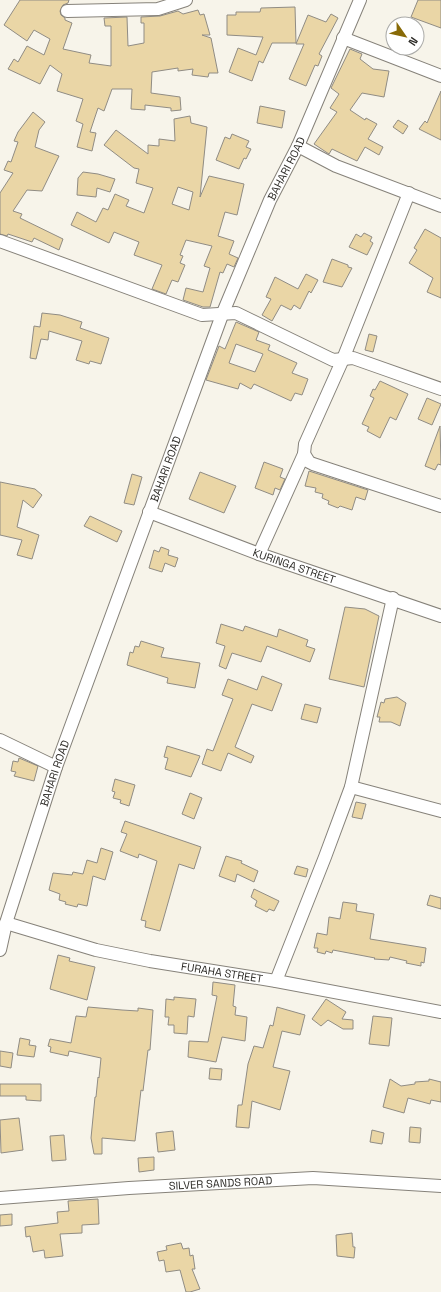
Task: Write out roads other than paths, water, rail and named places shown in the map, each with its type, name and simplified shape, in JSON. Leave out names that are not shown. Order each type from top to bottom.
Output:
[{"type":"street","points":[[67,11],[158,9],[186,0]]},
{"type":"street","name":"BAHARI ROAD","points":[[0,950],[6,923],[56,767],[222,314],[270,200],[298,146],[360,0]]},
{"type":"street","points":[[343,38],[441,76]]},
{"type":"street","points":[[298,146],[336,166],[441,206]]},
{"type":"street","points":[[259,554],[304,454],[305,444],[343,359],[409,193]]},
{"type":"street","points":[[0,241],[202,315],[236,312],[333,360],[353,358],[441,389]]},
{"type":"street","points":[[304,454],[309,462],[313,464],[441,506]]},
{"type":"street","name":"KURINGA STREET","points":[[149,512],[259,554],[393,598],[441,616]]},
{"type":"street","points":[[276,981],[325,857],[351,786],[393,598]]},
{"type":"street","points":[[0,740],[56,767]]},
{"type":"street","points":[[351,786],[441,811]]},
{"type":"street","name":"FURAHA STREET","points":[[6,923],[96,950],[150,961],[276,981],[441,1012]]},
{"type":"street","name":"SILVER SANDS ROAD","points":[[0,1198],[129,1188],[313,1178],[441,1186]]}]
